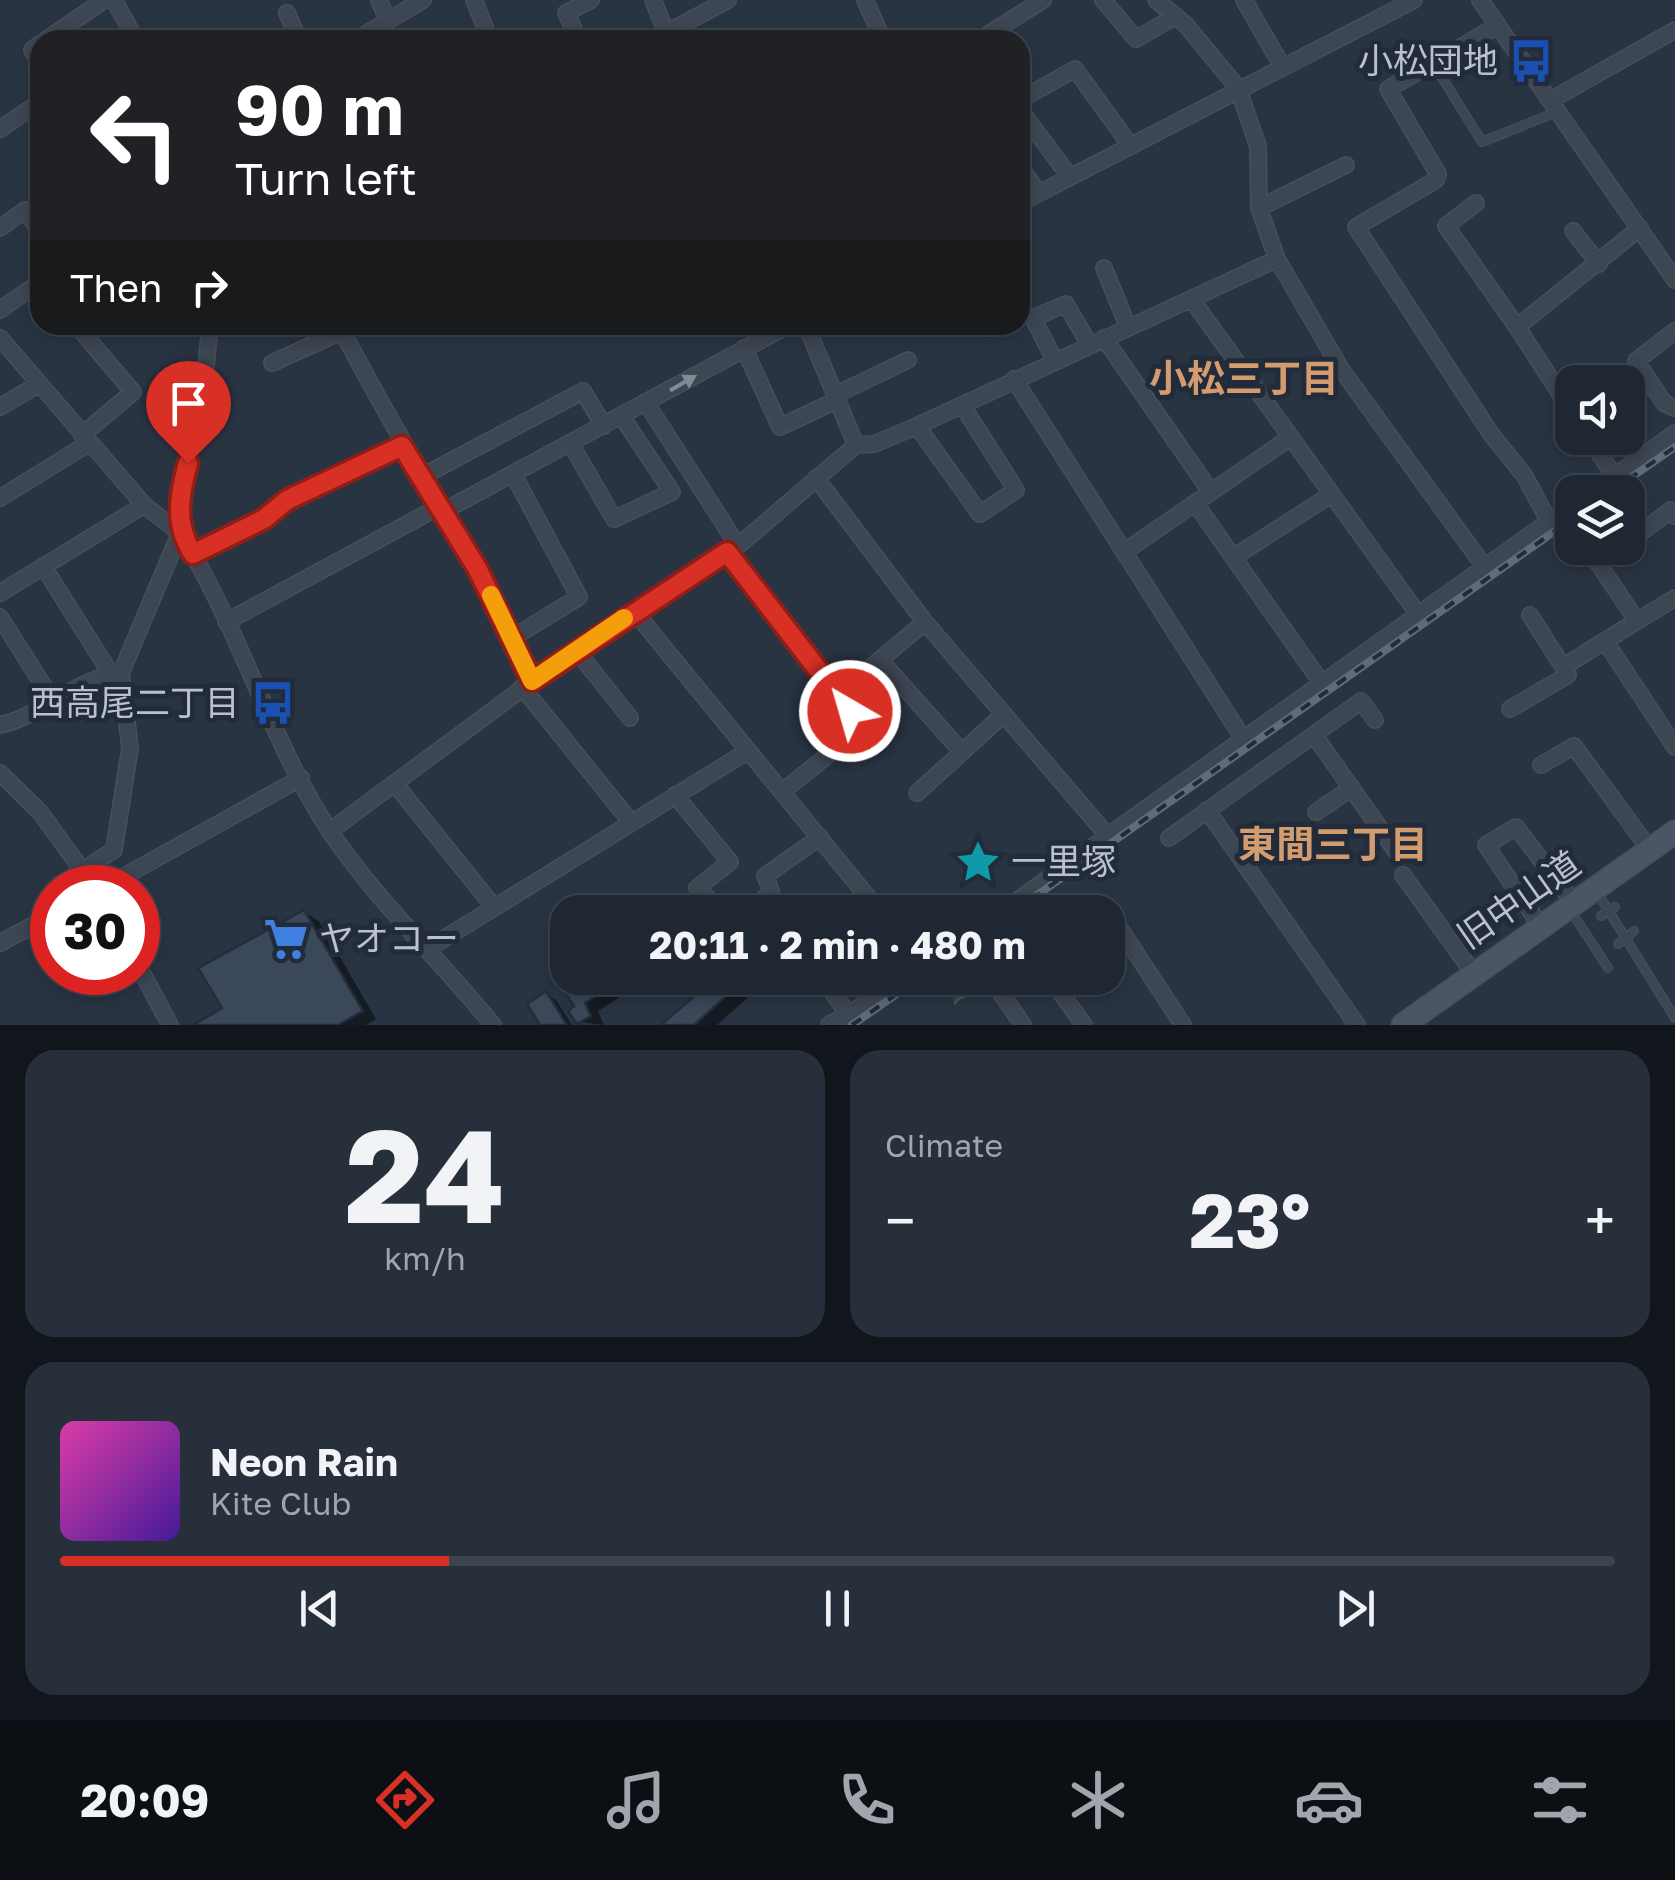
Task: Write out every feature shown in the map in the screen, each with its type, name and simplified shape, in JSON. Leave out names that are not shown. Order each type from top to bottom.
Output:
[{"type":"main road","name":"旧中山道","points":[[1403,1025],[1595,888],[1653,858],[1675,832]]},
{"type":"street","points":[[60,30],[104,0]]},
{"type":"street","points":[[379,0],[388,21]]},
{"type":"street","points":[[373,30],[423,0]]},
{"type":"street","points":[[474,0],[486,30]]},
{"type":"street","points":[[574,30],[566,13],[591,0]]},
{"type":"street","points":[[653,0],[666,30]]},
{"type":"street","points":[[678,30],[728,0]]},
{"type":"street","points":[[866,0],[880,30]]},
{"type":"street","points":[[996,30],[1043,0]]},
{"type":"street","points":[[1103,0],[1136,39],[1176,16]]},
{"type":"street","points":[[1156,0],[1176,16],[1238,88],[1258,146],[1258,208],[1277,259],[1341,369],[1484,566]]},
{"type":"street","points":[[1244,0],[1282,66]]},
{"type":"street","points":[[1030,198],[1414,0]]},
{"type":"street","points":[[1480,0],[1675,280]]},
{"type":"street","points":[[118,2],[131,30]]},
{"type":"street","points":[[288,13],[294,30]]},
{"type":"street","points":[[1496,26],[1388,89],[1437,166],[1436,180],[1356,226],[1491,434],[1524,476],[1549,521]]},
{"type":"street","points":[[1555,105],[1675,30]]},
{"type":"street","points":[[1030,94],[1075,69],[1130,145]]},
{"type":"street","points":[[0,129],[30,109]]},
{"type":"street","points":[[1030,123],[1070,176]]},
{"type":"street","points":[[1258,208],[1346,164]]},
{"type":"street","points":[[1030,181],[1039,193]]},
{"type":"street","points":[[1476,203],[1446,226],[1555,386]]},
{"type":"street","points":[[0,228],[26,210],[30,216]]},
{"type":"street","points":[[1517,327],[1640,228]]},
{"type":"street","points":[[1573,231],[1599,264]]},
{"type":"street","points":[[330,831],[527,684],[732,549],[856,444],[874,444],[918,426],[1054,359],[1277,259]]},
{"type":"street","points":[[1104,268],[1128,328]]},
{"type":"street","points":[[0,310],[30,290]]},
{"type":"street","points":[[1192,300],[1418,614]]},
{"type":"street","points":[[1054,359],[1034,318],[1066,304],[1211,492]]},
{"type":"street","points":[[1675,331],[1636,361],[1664,403],[1675,408]]},
{"type":"street","points":[[0,498],[85,439],[134,392],[85,335]]},
{"type":"street","points":[[0,725],[21,720],[53,701],[116,674],[180,534],[182,485],[204,388],[209,335]]},
{"type":"street","points":[[272,364],[330,335]]},
{"type":"street","points":[[350,335],[402,446],[441,508],[512,638],[527,684],[630,821]]},
{"type":"street","points":[[226,622],[647,404],[769,335]]},
{"type":"street","points":[[810,335],[856,444]]},
{"type":"street","points":[[0,338],[144,505],[180,534],[330,831],[387,906],[429,948],[493,1025]]},
{"type":"street","points":[[744,348],[780,427],[908,360]]},
{"type":"street","points":[[1014,379],[1242,737]]},
{"type":"street","points":[[0,407],[39,384]]},
{"type":"street","points":[[420,477],[583,392],[604,426]]},
{"type":"street","points":[[647,404],[732,549],[863,727],[783,791]]},
{"type":"street","points":[[918,426],[980,514],[1016,490],[962,405]]},
{"type":"street","points":[[571,444],[614,519],[672,492],[622,417]]},
{"type":"street","points":[[1619,475],[1675,433]]},
{"type":"street","points":[[1124,552],[1291,437]]},
{"type":"street","points":[[193,554],[264,519],[287,500],[402,446]]},
{"type":"street","points":[[512,638],[579,597],[513,474]]},
{"type":"street","points":[[816,478],[925,622],[1107,835]]},
{"type":"street","points":[[1234,557],[1332,494]]},
{"type":"street","points":[[1196,503],[1321,682]]},
{"type":"street","points":[[0,593],[144,505]]},
{"type":"street","points":[[1645,529],[1671,510],[1675,516]]},
{"type":"street","points":[[1024,895],[1555,517]]},
{"type":"street","points":[[1599,565],[1638,622]]},
{"type":"street","points":[[43,566],[116,674],[130,748],[114,850],[91,865]]},
{"type":"street","points":[[1564,666],[1675,598]]},
{"type":"street","points":[[634,611],[866,895]]},
{"type":"street","points":[[1510,709],[1568,675],[1530,615]]},
{"type":"street","points":[[0,617],[53,701]]},
{"type":"street","points":[[838,695],[925,622]]},
{"type":"street","points":[[1605,641],[1675,747]]},
{"type":"street","points":[[576,650],[630,718]]},
{"type":"street","points":[[880,660],[962,752]]},
{"type":"street","points":[[1169,838],[1360,701],[1375,720]]},
{"type":"street","points":[[917,793],[1004,714]]},
{"type":"street","points":[[1314,735],[1400,857]]},
{"type":"street","points":[[1541,764],[1574,746],[1653,858]]},
{"type":"street","points":[[429,948],[748,751]]},
{"type":"street","points":[[0,774],[40,812],[79,865]]},
{"type":"street","points":[[144,865],[301,778]]},
{"type":"street","points":[[395,784],[494,907]]},
{"type":"street","points":[[1316,812],[1352,788]]},
{"type":"street","points":[[674,795],[730,862],[697,888],[704,895]]},
{"type":"street","points":[[1208,810],[1357,1025]]},
{"type":"street","points":[[1541,927],[1486,845],[1516,826],[1571,905]]},
{"type":"street","points":[[767,895],[771,891],[766,876],[820,837]]},
{"type":"street","points":[[1403,875],[1474,974]]},
{"type":"street","points":[[0,943],[30,927]]},
{"type":"street","points":[[1125,931],[1183,1025]]},
{"type":"street","points":[[154,995],[170,1025]]},
{"type":"street","points":[[834,995],[848,1014]]},
{"type":"street","points":[[829,1025],[880,995]]},
{"type":"street","points":[[1002,995],[1023,1025]]},
{"type":"street","points":[[1062,995],[1084,1025]]},
{"type":"lane","points":[[1433,63],[1482,142],[1555,105]]},
{"type":"lane","points":[[1595,888],[1622,941],[1675,1018]]},
{"type":"lane","points":[[1571,905],[1608,968]]},
{"type":"lane","points":[[1622,941],[1634,931]]},
{"type":"green space","points":[[949,995],[967,995],[955,1005]]},
{"type":"building","name":"ヤオコー","points":[[304,910],[363,1011],[338,1025],[193,1025],[222,1008],[198,968]]},
{"type":"building","points":[[546,991],[567,1025],[540,1025],[527,1004]]},
{"type":"building","points":[[567,995],[597,995],[585,1003],[591,1016],[577,1024],[568,1011],[574,1006]]},
{"type":"building","points":[[695,995],[727,995],[694,1025],[661,1025]]},
{"type":"railway","points":[[1635,475],[1675,447]]},
{"type":"railway","points":[[1037,895],[1555,531]]},
{"type":"railway","points":[[852,1025],[895,995]]},
{"type":"slow traffic","points":[[491,595],[532,681],[624,618]]},
{"type":"place","name":"小松団地","points":[[1531,61]]},
{"type":"place","name":"西高尾二丁目","points":[[273,703]]},
{"type":"place","name":"一里塚","points":[[978,862]]},
{"type":"place","name":"ヤオコー","points":[[286,939]]},
{"type":"district","name":"小松三丁目","points":[[1244,379]]},
{"type":"district","name":"東間三丁目","points":[[1333,845]]},
{"type":"route","points":[[188,463],[179,508],[180,534],[193,554],[264,519],[287,500],[402,446],[477,568],[532,681],[727,552],[850,711]]}]
